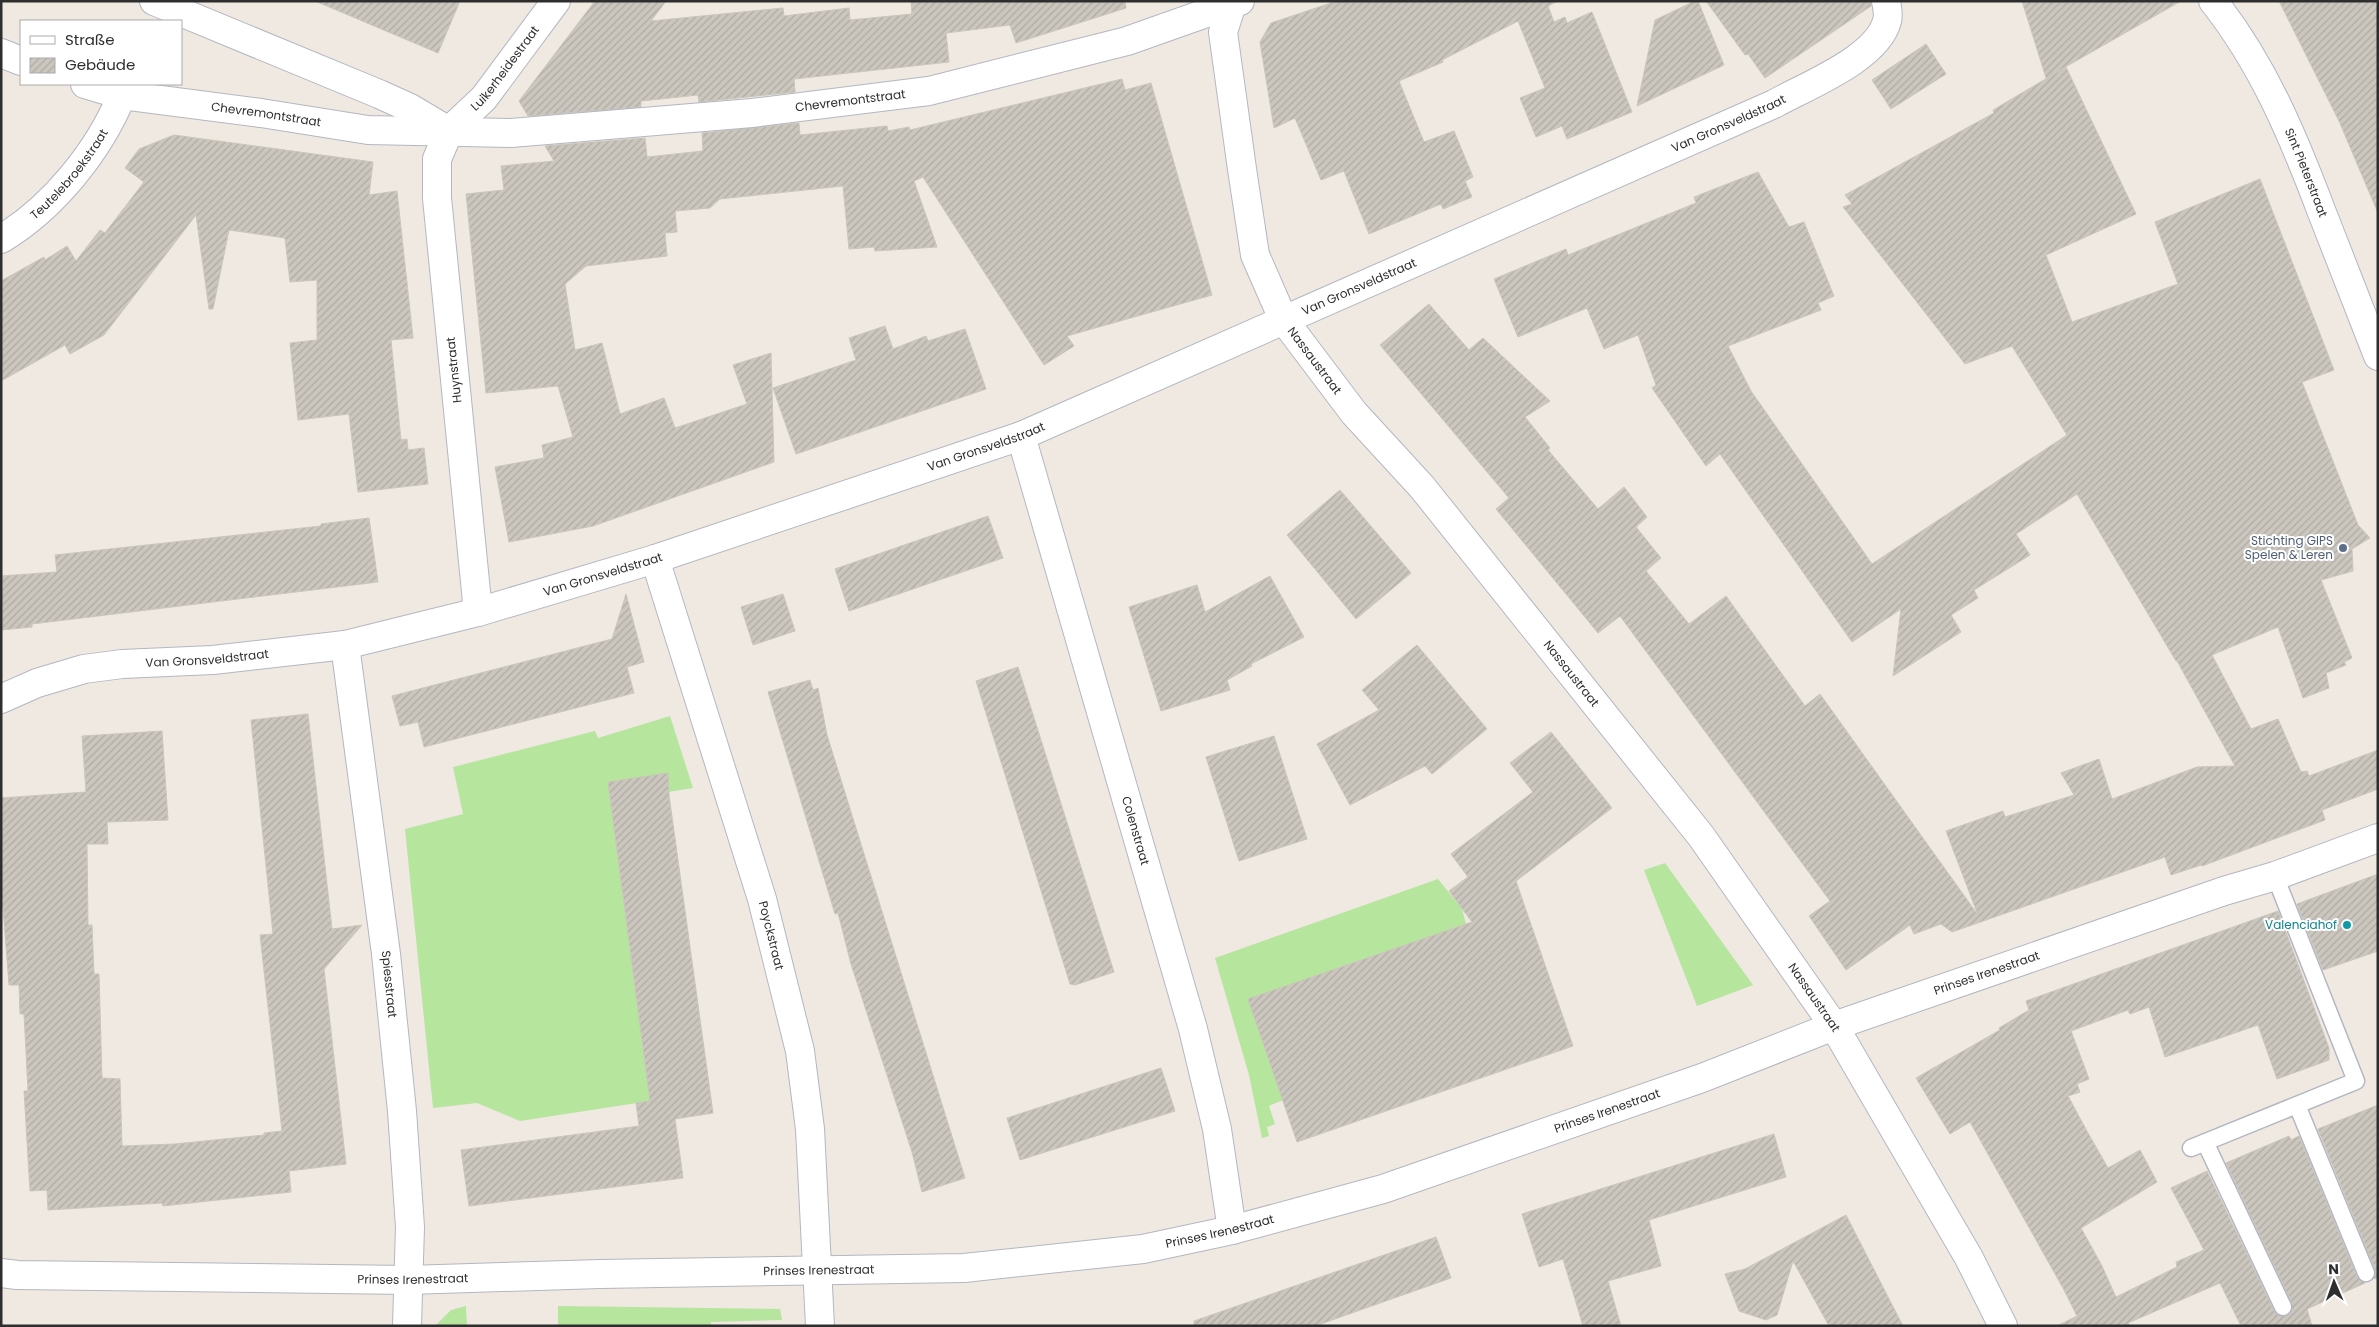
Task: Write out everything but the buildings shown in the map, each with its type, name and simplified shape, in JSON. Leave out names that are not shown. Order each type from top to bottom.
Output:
[{"type":"street","name":"Chevremontstraat","points":[[154,1],[379,94],[410,108],[449,131]]},
{"type":"street","name":"Luikerheidestraat","points":[[449,131],[484,98],[556,1]]},
{"type":"street","name":"Van Gronsveldstraat","points":[[1,699],[37,683],[84,669],[122,664],[212,660],[345,645],[478,612],[656,558],[1021,436],[1774,104],[1848,64],[1878,39],[1888,20],[1886,1]]},
{"type":"street","name":"Sint Pieterstraat","points":[[2213,1],[2245,44],[2273,94],[2300,154],[2378,356]]},
{"type":"street","name":"Chevremontstraat","points":[[88,85],[122,95],[261,113],[368,130],[511,133],[733,115],[929,91],[1127,41],[1235,2]]},
{"type":"street","name":"Nassaustraat","points":[[1235,2],[1223,32],[1255,255],[1283,319],[1354,413],[1422,487],[1701,836],[1834,1026],[1969,1258],[2003,1326]]},
{"type":"street","points":[[1,53],[20,61]]},
{"type":"street","name":"Teutelebroekstraat","points":[[1,239],[22,227],[40,211],[96,147],[111,122],[122,95]]},
{"type":"street","name":"Huynstraat","points":[[449,131],[438,159],[437,198],[478,612]]},
{"type":"street","name":"Colenstraat","points":[[1021,436],[1193,1029],[1216,1129],[1232,1230]]},
{"type":"street","name":"Poyckstraat","points":[[656,558],[762,898],[800,1051],[810,1129],[819,1270],[820,1326]]},
{"type":"street","name":"Spiesstraat","points":[[345,645],[386,954],[400,1091],[410,1227],[407,1326]]},
{"type":"street","name":"Prinses Irenestraat","points":[[1,1273],[16,1275],[408,1280],[964,1268],[1144,1249],[1232,1230],[1383,1189],[1702,1078],[1834,1026],[2215,894],[2275,876],[2378,838]]},
{"type":"lane","points":[[2275,876],[2356,1081],[2198,1145],[2283,1307]]},
{"type":"lane","points":[[2297,1105],[2366,1273]]},
{"type":"green space","points":[[670,716],[693,788],[668,792],[668,774],[608,782],[650,1101],[520,1121],[477,1103],[433,1108],[405,829],[463,814],[453,767],[595,731],[598,738]]},
{"type":"green space","points":[[1665,863],[1753,985],[1697,1006],[1644,870]]},
{"type":"green space","points":[[1438,879],[1462,909],[1466,924],[1283,1100],[1269,1106],[1275,1124],[1267,1127],[1269,1136],[1262,1138],[1249,1075],[1215,958]]},
{"type":"green space","points":[[466,1306],[467,1326],[435,1326],[451,1310]]},
{"type":"green space","points":[[558,1306],[780,1309],[782,1320],[711,1322],[711,1326],[558,1326]]},
{"type":"place","name":"Stichting GIPS Spelen & Leren","points":[[2343,548]]},
{"type":"place","name":"Valenciahof","points":[[2347,925]]}]
